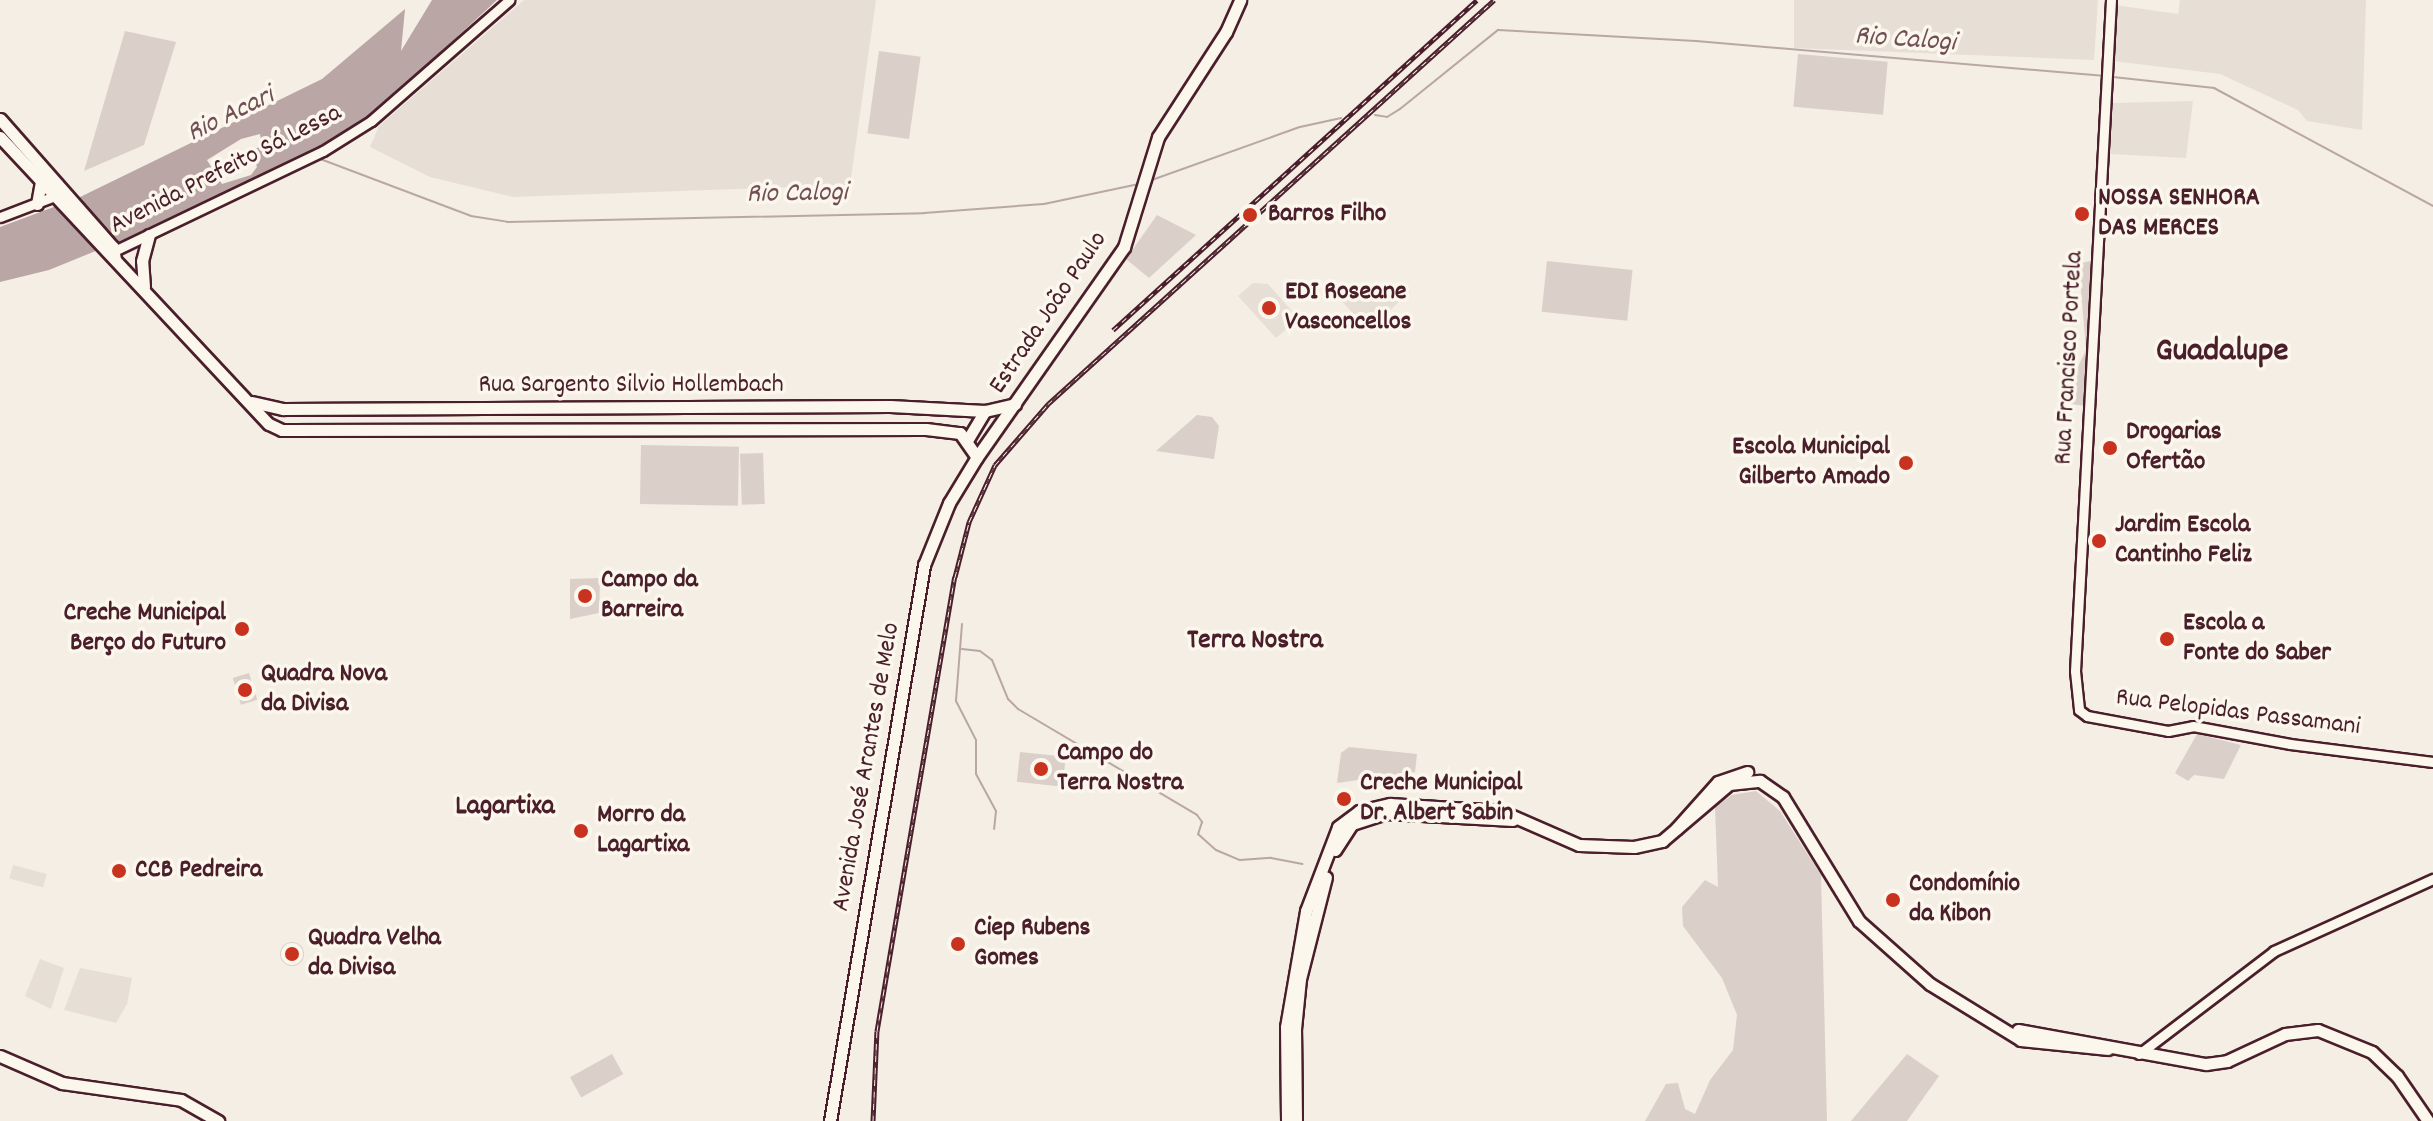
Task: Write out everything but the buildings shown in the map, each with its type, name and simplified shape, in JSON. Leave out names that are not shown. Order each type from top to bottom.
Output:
[{"type":"main road","name":"Estrada João Paulo","points":[[992,435],[1117,259],[1164,123],[1226,32],[1240,0]]},
{"type":"main road","points":[[0,119],[62,196]]},
{"type":"main road","points":[[0,137],[41,182],[62,196]]},
{"type":"main road","points":[[37,204],[41,182]]},
{"type":"main road","name":"Rua Sargento Silvio Hollembach","points":[[62,196],[248,401],[282,430],[926,429],[968,439]]},
{"type":"main road","points":[[144,287],[149,235]]},
{"type":"main road","name":"Rua Sargento Silvio Hollembach","points":[[248,401],[283,409],[746,407],[985,411],[1015,404]]},
{"type":"main road","points":[[746,407],[746,428]]},
{"type":"main road","points":[[519,408],[520,431]]},
{"type":"main road","points":[[985,411],[992,435]]},
{"type":"main road","points":[[977,457],[968,439],[985,411]]},
{"type":"main road","name":"Avenida José Arantes de Melo","points":[[830,1121],[924,565],[949,503],[992,435]]},
{"type":"main road","points":[[1287,1121],[1285,1046],[1294,969],[1306,911],[1335,832],[1365,809],[1420,809],[1527,820],[1593,847],[1653,845],[1675,831],[1729,784],[1759,780],[1783,797],[1867,930],[1970,1012],[2029,1042],[2217,1064],[2285,1034],[2313,1029],[2333,1033],[2366,1048],[2394,1073],[2428,1121]]},
{"type":"main road","points":[[1296,1121],[1295,1029],[1303,961],[1334,851],[1347,828],[1359,820],[1420,809]]},
{"type":"main road","points":[[0,1056],[62,1083],[181,1100],[218,1121]]},
{"type":"street","name":"Avenida Prefeito Sá Lessa","points":[[111,252],[307,160],[371,121],[509,0]]},
{"type":"street","name":"Rua Francisco Portela","points":[[2075,671],[2111,0]]},
{"type":"street","points":[[0,217],[62,196]]},
{"type":"street","name":"Rua Pelopidas Passamani","points":[[2075,671],[2077,704],[2087,716],[2168,731],[2193,726],[2276,742],[2433,762]]},
{"type":"street","points":[[2138,1054],[2274,951],[2433,879]]},
{"type":"shaded area","points":[[432,0],[497,0],[366,121],[308,154],[125,239],[49,270],[0,282],[0,227],[78,198],[322,79],[405,9],[401,51]],"holes":[[[260,134],[262,145],[240,159],[254,158],[257,167],[251,175],[222,184],[207,160],[241,139]]]},
{"type":"shaded area","points":[[524,0],[876,0],[850,185],[513,197],[430,177],[370,147],[379,126]]},
{"type":"shaded area","points":[[1794,0],[2098,0],[2094,60],[1794,48]]},
{"type":"shaded area","points":[[2180,0],[2366,0],[2362,130],[2307,121],[2298,110],[2220,74],[2113,61],[2115,5],[2178,14]]},
{"type":"shaded area","points":[[125,31],[176,42],[144,145],[84,171]]},
{"type":"shaded area","points":[[879,51],[921,57],[909,139],[867,133]]},
{"type":"shaded area","points":[[1798,54],[1888,62],[1883,115],[1793,107]]},
{"type":"shaded area","points":[[2193,101],[2186,158],[2110,154],[2113,103]]},
{"type":"shaded area","points":[[1157,215],[1196,235],[1149,278],[1126,259]]},
{"type":"shaded area","points":[[2095,260],[2090,407],[2061,402],[2086,350],[2080,278],[2072,265]]},
{"type":"shaded area","points":[[1547,261],[1633,270],[1627,321],[1542,312]]},
{"type":"shaded area","name":"EDI Roseane Vasconcellos","points":[[1253,283],[1268,284],[1299,319],[1276,338],[1238,296]]},
{"type":"shaded area","points":[[1345,284],[1411,291],[1368,330],[1337,296],[1338,287]]},
{"type":"shaded area","points":[[1197,415],[1212,417],[1219,426],[1214,459],[1156,451]]},
{"type":"shaded area","points":[[641,445],[739,447],[738,506],[640,504]]},
{"type":"shaded area","points":[[763,453],[765,504],[742,505],[740,454]]},
{"type":"shaded area","name":"Campo da Barreira","points":[[600,578],[599,613],[570,619],[570,579]]},
{"type":"shaded area","name":"Quadra Nova da Divisa","points":[[249,673],[257,700],[241,705],[233,678]]},
{"type":"shaded area","points":[[2197,734],[2241,745],[2224,779],[2194,775],[2188,781],[2175,773]]},
{"type":"shaded area","points":[[1349,747],[1417,754],[1415,772],[1337,783],[1341,753]]},
{"type":"shaded area","name":"Campo do Terra Nostra","points":[[1020,752],[1066,757],[1063,787],[1017,782]]},
{"type":"shaded area","points":[[1756,791],[1780,811],[1821,875],[1827,1121],[1645,1121],[1666,1084],[1678,1083],[1685,1109],[1695,1114],[1710,1080],[1733,1050],[1737,1015],[1722,978],[1683,926],[1682,907],[1705,880],[1718,887],[1715,807],[1732,795]]},
{"type":"shaded area","points":[[13,865],[47,874],[43,888],[9,879]]},
{"type":"shaded area","name":"Quadra Velha da Divisa","points":[[292,942],[300,946],[304,954],[300,962],[292,966],[284,962],[280,954],[284,946]]},
{"type":"shaded area","points":[[40,959],[64,968],[51,1009],[25,996]]},
{"type":"shaded area","points":[[80,968],[132,978],[127,1004],[116,1023],[64,1010]]},
{"type":"shaded area","points":[[612,1054],[623,1074],[581,1097],[570,1077]]},
{"type":"shaded area","points":[[1907,1054],[1939,1076],[1907,1121],[1851,1121]]},
{"type":"waterway","name":"Rio Calogi","points":[[1375,115],[1387,117],[1400,109],[1498,30],[1696,41],[2102,76]]},
{"type":"waterway","name":"Rio Calogi","points":[[2113,77],[2214,88],[2433,206]]},
{"type":"waterway","name":"Rio Calogi","points":[[1149,181],[1300,127],[1341,118]]},
{"type":"waterway","name":"Rio Calogi","points":[[315,157],[471,216],[507,222],[924,213],[1044,204],[1139,184]]},
{"type":"waterway","points":[[962,624],[956,701],[976,740],[976,774],[996,811],[994,829]]},
{"type":"waterway","points":[[962,649],[980,651],[992,660],[1008,699],[1018,709],[1197,815],[1202,822],[1198,834],[1216,850],[1240,860],[1271,858],[1302,864]]},
{"type":"railway","points":[[1113,330],[1477,0]]},
{"type":"railway","points":[[873,1121],[877,1031],[955,577],[969,522],[995,465],[1048,404],[1494,0]]},
{"type":"place","name":"NOSSA SENHORA DAS MERCES","points":[[2082,214]]},
{"type":"place","name":"Barros Filho","points":[[1250,215]]},
{"type":"place","name":"EDI Roseane Vasconcellos","points":[[1269,308]]},
{"type":"place","name":"Drogarias Ofertão","points":[[2110,448]]},
{"type":"place","name":"Escola Municipal Gilberto Amado","points":[[1906,463]]},
{"type":"place","name":"Jardim Escola Cantinho Feliz","points":[[2099,541]]},
{"type":"place","name":"Campo da Barreira","points":[[585,596]]},
{"type":"place","name":"Creche Municipal Berço do Futuro","points":[[242,629]]},
{"type":"place","name":"Escola a Fonte do Saber","points":[[2167,639]]},
{"type":"place","name":"Quadra Nova da Divisa","points":[[245,690]]},
{"type":"place","name":"Campo do Terra Nostra","points":[[1041,769]]},
{"type":"place","name":"Creche Municipal Dr. Albert Sabin","points":[[1344,799]]},
{"type":"place","name":"Morro da Lagartixa","points":[[581,831]]},
{"type":"place","name":"CCB Pedreira","points":[[119,871]]},
{"type":"place","name":"Condomínio da Kibon","points":[[1893,900]]},
{"type":"place","name":"Ciep Rubens Gomes","points":[[958,944]]},
{"type":"place","name":"Quadra Velha da Divisa","points":[[292,954]]},
{"type":"district","name":"Guadalupe","points":[[2222,353]]},
{"type":"district","name":"Terra Nostra","points":[[1255,642]]},
{"type":"district","name":"Lagartixa","points":[[505,808]]},
{"type":"water label","name":"Rio Acari","points":[[231,116]]}]
